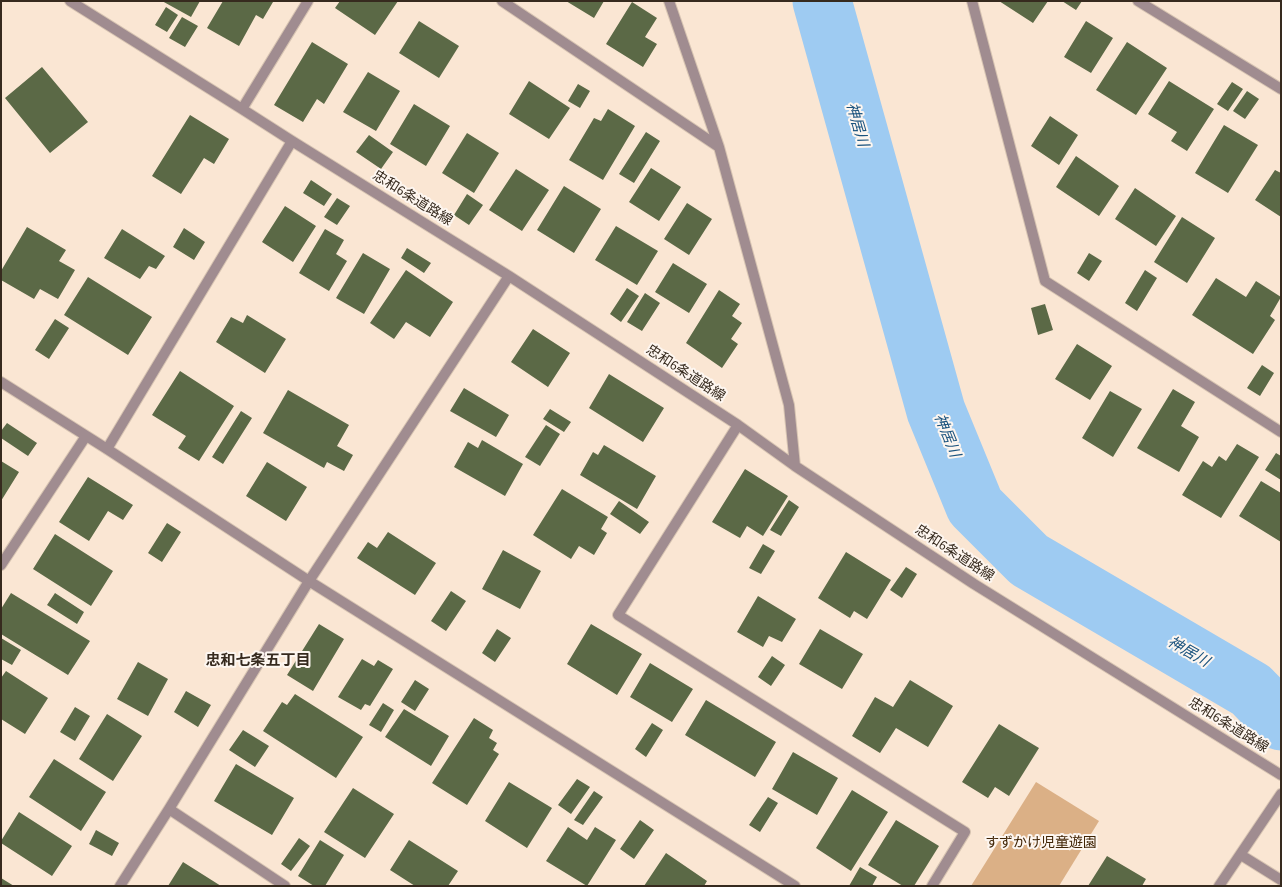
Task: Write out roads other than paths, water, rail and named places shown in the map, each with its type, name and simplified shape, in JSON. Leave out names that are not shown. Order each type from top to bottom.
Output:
[{"type":"street","name":"忠和6条道路線","points":[[70,1],[509,276],[738,425],[795,466],[974,584],[1281,775]]},
{"type":"street","points":[[242,108],[308,1]]},
{"type":"street","points":[[502,1],[719,147]]},
{"type":"street","points":[[669,1],[719,147],[788,406],[795,466]]},
{"type":"street","points":[[972,1],[1045,280],[1281,432]]},
{"type":"street","points":[[1138,1],[1281,89]]},
{"type":"street","points":[[107,449],[292,141]]},
{"type":"street","points":[[120,886],[309,581],[509,276]]},
{"type":"street","points":[[1,382],[107,449],[309,581],[795,886]]},
{"type":"street","points":[[738,425],[618,615],[965,832],[932,886]]},
{"type":"street","points":[[1,565],[86,436]]},
{"type":"street","points":[[1219,886],[1281,794]]},
{"type":"street","points":[[169,809],[285,886]]},
{"type":"street","points":[[1240,854],[1281,880]]},
{"type":"waterway","name":"神居川","points":[[822,1],[936,411],[975,506],[1029,560],[1251,690],[1281,721]]},
{"type":"district","name":"忠和七条五丁目","points":[[258,662]]},
{"type":"park label","name":"すずかけ児童遊園","points":[[1041,844]]}]
